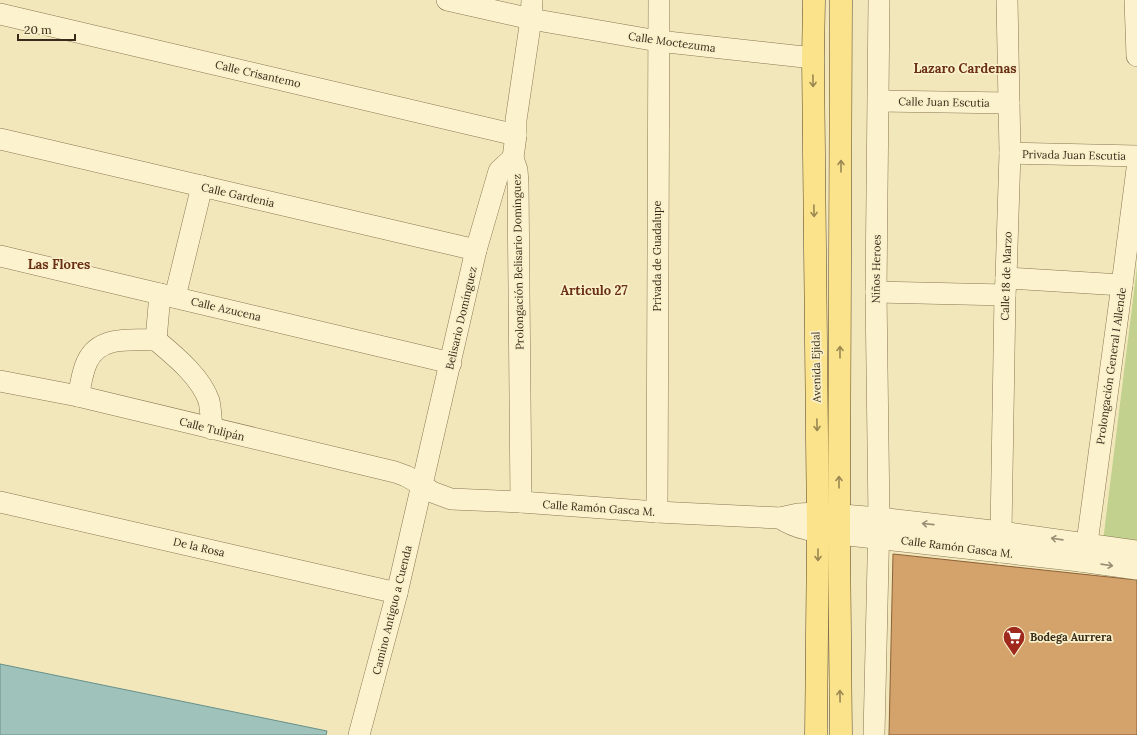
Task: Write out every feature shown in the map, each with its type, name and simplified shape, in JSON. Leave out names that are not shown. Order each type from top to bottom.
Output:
[{"type":"main road","name":"Avenida Ejidal","points":[[814,0],[813,58],[828,524],[841,735]]},
{"type":"main road","name":"Avenida Ejidal","points":[[816,735],[828,524],[841,0]]},
{"type":"street","name":"Calle Moctezuma","points":[[447,0],[532,10],[658,41],[813,58]]},
{"type":"street","name":"Privada de Guadalupe","points":[[657,512],[659,0]]},
{"type":"street","name":"Niños Heroes","points":[[874,735],[879,528],[876,292],[879,0]]},
{"type":"street","name":"Calle 18 de Marzo","points":[[1000,542],[1010,153],[1007,0]]},
{"type":"street","points":[[1135,0],[1137,56]]},
{"type":"street","name":"Prolongación Belisario Domínguez","points":[[521,502],[518,183],[517,170],[513,158],[516,120],[532,10]]},
{"type":"street","name":"Calle Crisantemo","points":[[0,14],[516,135]]},
{"type":"street","name":"Calle Juan Escutia","points":[[879,101],[1009,103]]},
{"type":"street","name":"Calle Gardenia","points":[[0,139],[476,250]]},
{"type":"street","name":"Privada Juan Escutia","points":[[1010,153],[1137,156]]},
{"type":"street","name":"Belisario Domínguez","points":[[422,485],[476,250],[499,171],[513,158]]},
{"type":"street","name":"Prolongación General I Allende","points":[[1083,552],[1122,285],[1137,169]]},
{"type":"street","points":[[156,340],[168,295],[202,186]]},
{"type":"street","name":"Calle Azucena","points":[[0,256],[451,363]]},
{"type":"street","points":[[876,292],[1006,286],[1122,285]]},
{"type":"street","points":[[78,396],[87,362],[95,351],[107,343],[123,340],[156,340],[190,371],[203,389],[210,405],[212,429]]},
{"type":"street","name":"Calle Tulipán","points":[[0,381],[78,396],[394,472],[406,476],[422,485]]},
{"type":"street","name":"Calle Ramón Gasca M.","points":[[422,485],[432,492],[451,499],[780,518],[798,514],[828,524],[879,528],[1083,552],[1137,551]]},
{"type":"street","name":"Camino Antiguo a Cuenda","points":[[359,735],[397,593],[422,485]]},
{"type":"street","name":"De la Rosa","points":[[0,502],[397,593]]},
{"type":"street","name":"Calle Ramón Gasca M.","points":[[1083,552],[1137,569]]},
{"type":"green space","points":[[1137,267],[1137,546],[1103,541]]},
{"type":"water","points":[[0,664],[327,731],[326,735],[0,735]]},
{"type":"building","name":"Bodega Aurrera","points":[[893,554],[1137,580],[1137,735],[889,735]]},
{"type":"place","name":"Bodega Aurrera","points":[[1014,656]]},
{"type":"district","name":"Lazaro Cardenas","points":[[965,68]]},
{"type":"district","name":"Las Flores","points":[[59,264]]},
{"type":"district","name":"Articulo 27","points":[[594,290]]}]
